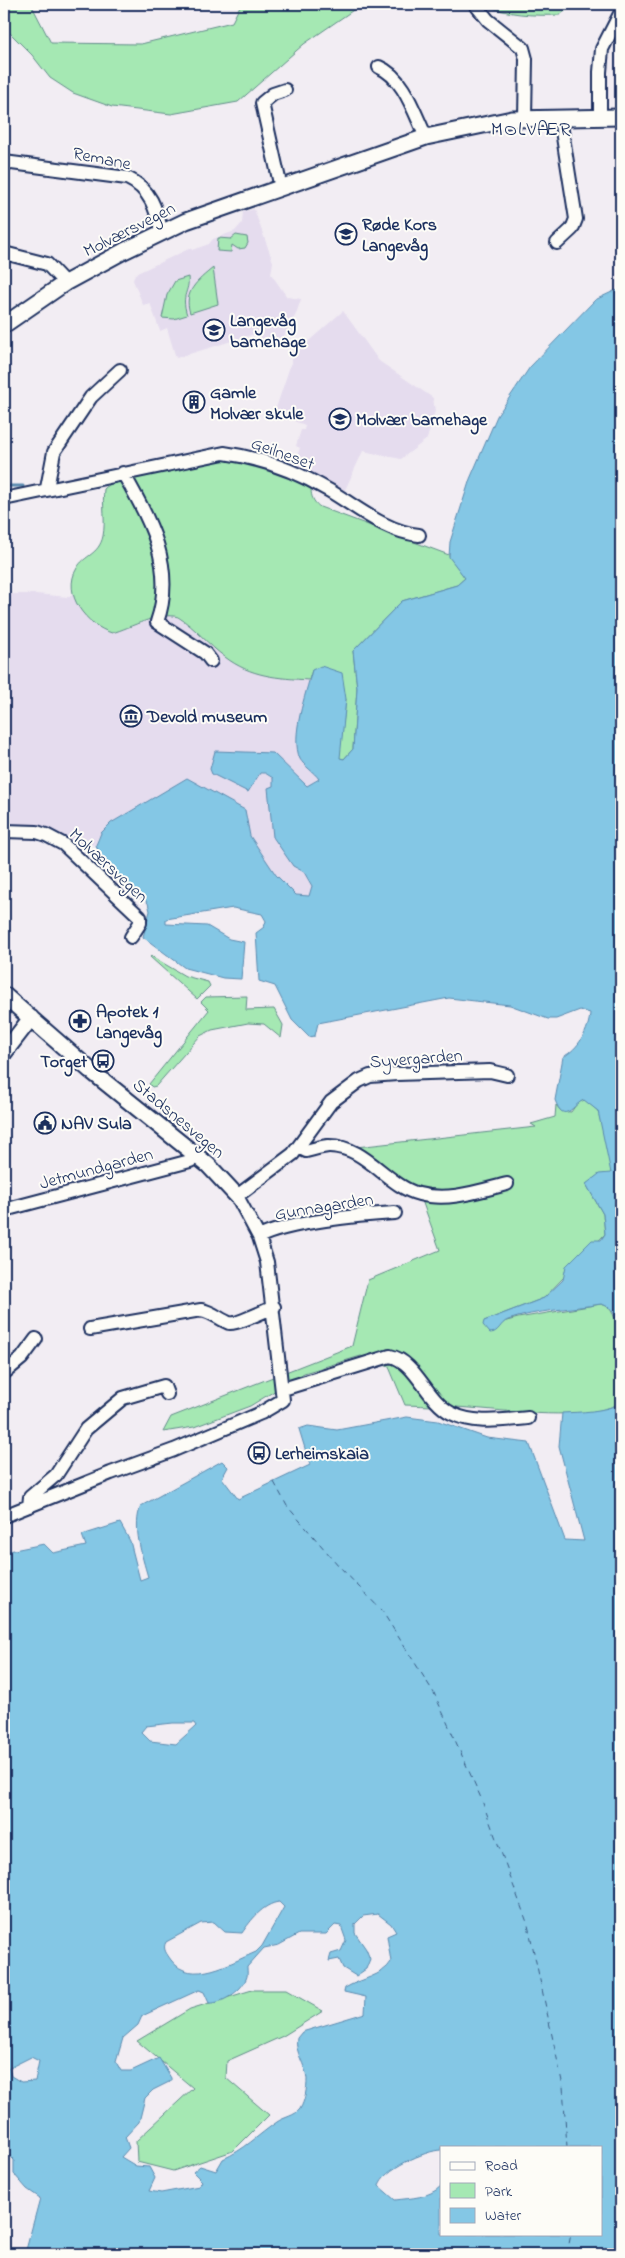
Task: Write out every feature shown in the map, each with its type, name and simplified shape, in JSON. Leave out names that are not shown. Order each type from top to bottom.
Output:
[{"type":"street","points":[[475,4],[488,20],[523,48],[526,59],[525,118]]},
{"type":"street","points":[[600,118],[602,49],[621,13]]},
{"type":"street","points":[[379,67],[388,71],[403,91],[426,137]]},
{"type":"street","points":[[281,188],[265,125],[262,103],[273,94],[285,90]]},
{"type":"street","name":"Molværsvegen","points":[[4,325],[65,283],[162,232],[199,216],[426,137],[490,123],[525,118],[621,117]]},
{"type":"street","points":[[557,243],[572,229],[576,219],[560,118]]},
{"type":"street","name":"Remane","points":[[4,162],[127,178],[142,186],[154,204],[162,232]]},
{"type":"street","points":[[4,253],[47,264],[65,283]]},
{"type":"street","points":[[47,488],[54,452],[91,397],[120,370]]},
{"type":"street","name":"Geilneset","points":[[4,499],[47,488],[170,466],[220,453],[240,455],[305,477],[397,529],[419,535]]},
{"type":"street","points":[[123,473],[147,513],[160,550],[163,587],[157,622],[205,653],[211,661]]},
{"type":"street","name":"Molværsvegen","points":[[4,831],[37,832],[46,834],[63,844],[140,917],[140,923],[131,937]]},
{"type":"street","name":"Stadsnesvegen","points":[[4,995],[208,1165],[237,1196],[259,1237],[267,1262],[283,1389]]},
{"type":"street","points":[[4,1053],[32,1018]]},
{"type":"street","name":"Syvergarden","points":[[237,1196],[293,1154],[331,1102],[344,1089],[370,1076],[490,1071],[507,1075]]},
{"type":"street","points":[[298,1147],[306,1151],[326,1146],[344,1149],[368,1161],[400,1186],[420,1194],[448,1197],[507,1184]]},
{"type":"street","name":"Jetmundgarden","points":[[4,1210],[190,1162],[197,1157]]},
{"type":"street","name":"Gunnagarden","points":[[259,1237],[295,1226],[395,1213]]},
{"type":"street","points":[[90,1329],[201,1310],[210,1312],[232,1324],[237,1324],[250,1316],[274,1307]]},
{"type":"street","points":[[4,1373],[22,1358],[36,1339]]},
{"type":"street","points":[[4,1516],[111,1472],[174,1450],[261,1413],[283,1400],[283,1389],[390,1356],[404,1361],[432,1398],[451,1413],[484,1421],[528,1418]]},
{"type":"street","points":[[29,1506],[30,1497],[56,1475],[86,1429],[123,1398],[164,1386],[167,1394]]},
{"type":"shaded area","points":[[254,209],[273,262],[271,274],[287,297],[301,299],[296,314],[277,349],[260,344],[258,333],[176,358],[167,328],[160,331],[150,303],[143,305],[133,280],[135,274],[191,248],[192,250],[209,244],[213,239],[235,231],[242,223],[243,212]]},
{"type":"shaded area","points":[[343,311],[379,361],[433,398],[435,411],[427,439],[401,459],[363,451],[345,490],[292,468],[300,448],[296,446],[301,430],[304,430],[305,425],[274,414],[294,354]]},
{"type":"shaded area","points":[[4,594],[68,597],[73,594],[80,608],[125,629],[144,621],[172,615],[200,633],[285,678],[309,680],[297,732],[301,761],[319,778],[307,787],[273,753],[257,775],[264,773],[273,778],[273,786],[293,866],[304,872],[312,886],[309,896],[296,895],[276,875],[250,836],[244,810],[187,778],[111,823],[97,839],[96,845],[4,838]]},
{"type":"green space","points":[[4,4],[31,4],[51,43],[141,44],[232,22],[240,6],[246,4],[362,4],[304,44],[238,102],[171,114],[112,107],[73,93],[50,78],[32,55],[4,27]]},
{"type":"green space","points":[[481,4],[571,4],[571,6],[560,15],[540,15],[510,13]]},
{"type":"green space","points":[[236,235],[247,237],[248,243],[245,248],[238,249],[232,245],[231,252],[217,251],[218,238],[231,239]]},
{"type":"green space","points":[[213,268],[218,304],[190,313],[188,299],[190,293],[197,282]]},
{"type":"green space","points":[[188,277],[188,287],[184,302],[187,315],[174,319],[162,318],[167,295],[175,281]]},
{"type":"green space","points":[[200,455],[286,467],[316,475],[311,492],[316,504],[320,507],[449,555],[465,578],[457,585],[402,601],[353,651],[357,688],[353,749],[344,759],[339,758],[346,699],[312,670],[309,680],[255,673],[235,664],[178,617],[163,616],[154,618],[112,633],[94,624],[79,608],[74,598],[73,578],[77,568],[83,560],[95,551],[103,536],[104,489],[121,479]]},
{"type":"green space","points":[[151,956],[185,976],[208,982],[210,986],[197,999]]},
{"type":"green space","points":[[247,996],[246,1010],[274,1009],[283,1025],[281,1038],[264,1024],[248,1023],[212,1030],[200,1036],[156,1086],[152,1087],[149,1084],[209,1010],[201,1002],[206,997]]},
{"type":"green space","points":[[585,1100],[598,1111],[612,1166],[611,1173],[586,1184],[603,1214],[605,1234],[544,1298],[484,1321],[496,1331],[503,1322],[518,1318],[601,1304],[606,1306],[621,1328],[621,1403],[606,1409],[568,1414],[405,1405],[389,1367],[361,1356],[304,1373],[250,1406],[194,1427],[163,1432],[171,1417],[352,1346],[368,1280],[440,1250],[420,1195],[347,1148],[536,1127],[531,1124],[555,1117],[556,1105],[561,1111],[571,1112],[578,1102]]},
{"type":"green space","points":[[252,1990],[286,1990],[323,2011],[283,2036],[227,2061],[226,2078],[269,2115],[233,2151],[173,2171],[137,2162],[136,2141],[193,2088],[137,2041],[190,2009]]},
{"type":"water","points":[[621,290],[621,1327],[616,1324],[612,1311],[601,1304],[519,1317],[505,1321],[493,1333],[490,1333],[483,1325],[484,1321],[544,1298],[563,1280],[566,1266],[592,1240],[601,1240],[605,1234],[603,1214],[586,1184],[599,1174],[611,1173],[598,1111],[584,1100],[569,1111],[562,1112],[555,1100],[563,1057],[582,1039],[590,1013],[580,1010],[556,1019],[548,1019],[510,1005],[449,998],[318,1023],[315,1036],[309,1037],[292,1020],[275,986],[259,981],[256,933],[264,927],[266,921],[262,914],[233,908],[166,919],[166,924],[207,926],[229,939],[244,942],[241,979],[223,978],[185,968],[143,937],[150,911],[148,903],[101,859],[96,845],[101,833],[111,823],[187,778],[245,810],[250,836],[276,875],[296,895],[309,896],[312,886],[304,872],[293,866],[273,837],[268,788],[273,786],[273,778],[265,773],[260,773],[248,792],[212,774],[210,769],[215,751],[273,753],[307,786],[319,779],[300,759],[297,750],[297,739],[300,715],[312,670],[321,666],[342,673],[346,699],[340,758],[344,759],[353,749],[357,688],[353,651],[402,601],[457,585],[465,578],[449,557],[450,542],[470,479],[497,416],[530,367],[595,300],[614,291]]},
{"type":"water","points":[[621,1403],[621,2254],[21,2254],[26,2250],[40,2198],[27,2189],[14,2174],[14,2160],[4,2150],[4,1552],[44,1544],[53,1553],[86,1546],[82,1535],[120,1523],[130,1541],[140,1580],[148,1577],[141,1551],[137,1523],[141,1506],[222,1461],[228,1467],[222,1478],[238,1499],[310,1465],[299,1429],[308,1426],[337,1430],[407,1417],[438,1421],[487,1438],[529,1443],[565,1540],[584,1541],[559,1446],[562,1413],[607,1408]],"holes":[[[194,1723],[196,1726],[176,1744],[150,1741],[141,1732],[146,1726]],[[279,1902],[284,1907],[262,1946],[256,1952],[224,1966],[212,1970],[189,1972],[179,1968],[165,1951],[166,1942],[201,1923],[214,1922],[225,1932],[242,1933],[258,1913],[273,1903]],[[378,1914],[391,1924],[396,1932],[387,1936],[391,1962],[383,1971],[345,1988],[344,1992],[366,1997],[365,2013],[302,2032],[297,2038],[297,2048],[307,2079],[307,2086],[300,2109],[277,2122],[244,2147],[223,2159],[216,2171],[200,2166],[193,2172],[202,2181],[199,2186],[161,2193],[149,2191],[155,2178],[149,2167],[136,2166],[121,2157],[129,2148],[125,2137],[139,2122],[145,2098],[153,2090],[171,2081],[171,2078],[159,2058],[131,2071],[121,2071],[116,2062],[123,2038],[138,2025],[142,2016],[199,1990],[204,1992],[209,2003],[225,1999],[244,1984],[247,1976],[247,1967],[264,1948],[279,1945],[299,1934],[326,1934],[335,1925],[341,1926],[346,1940],[341,1951],[331,1954],[329,1961],[339,1959],[343,1968],[356,1976],[366,1969],[370,1959],[366,1949],[355,1933],[355,1924],[363,1916]],[[31,2057],[39,2061],[35,2081],[21,2082],[11,2076],[9,2068]]]},
{"type":"waterway","points":[[4,486],[23,486]]},
{"type":"ferry route","points":[[274,1482],[287,1506],[339,1566],[382,1611],[434,1693],[481,1798],[528,1925],[563,2086],[567,2146]]},
{"type":"ferry route","points":[[567,2254],[571,2236]]},
{"type":"place","name":"Røde Kors Langevåg","points":[[346,234]]},
{"type":"place","name":"Langevåg barnehage","points":[[214,330]]},
{"type":"place","name":"Gamle Molvær skule","points":[[194,402]]},
{"type":"place","name":"Molvær barnehage","points":[[340,419]]},
{"type":"place","name":"Devold museum","points":[[131,716]]},
{"type":"place","name":"Apotek 1 Langevåg","points":[[80,1021]]},
{"type":"place","name":"Torget","points":[[103,1061]]},
{"type":"place","name":"NAV Sula","points":[[45,1123]]},
{"type":"place","name":"Lerheimskaia","points":[[259,1453]]},
{"type":"district","name":"MOLVÆR","points":[[531,128]]}]
